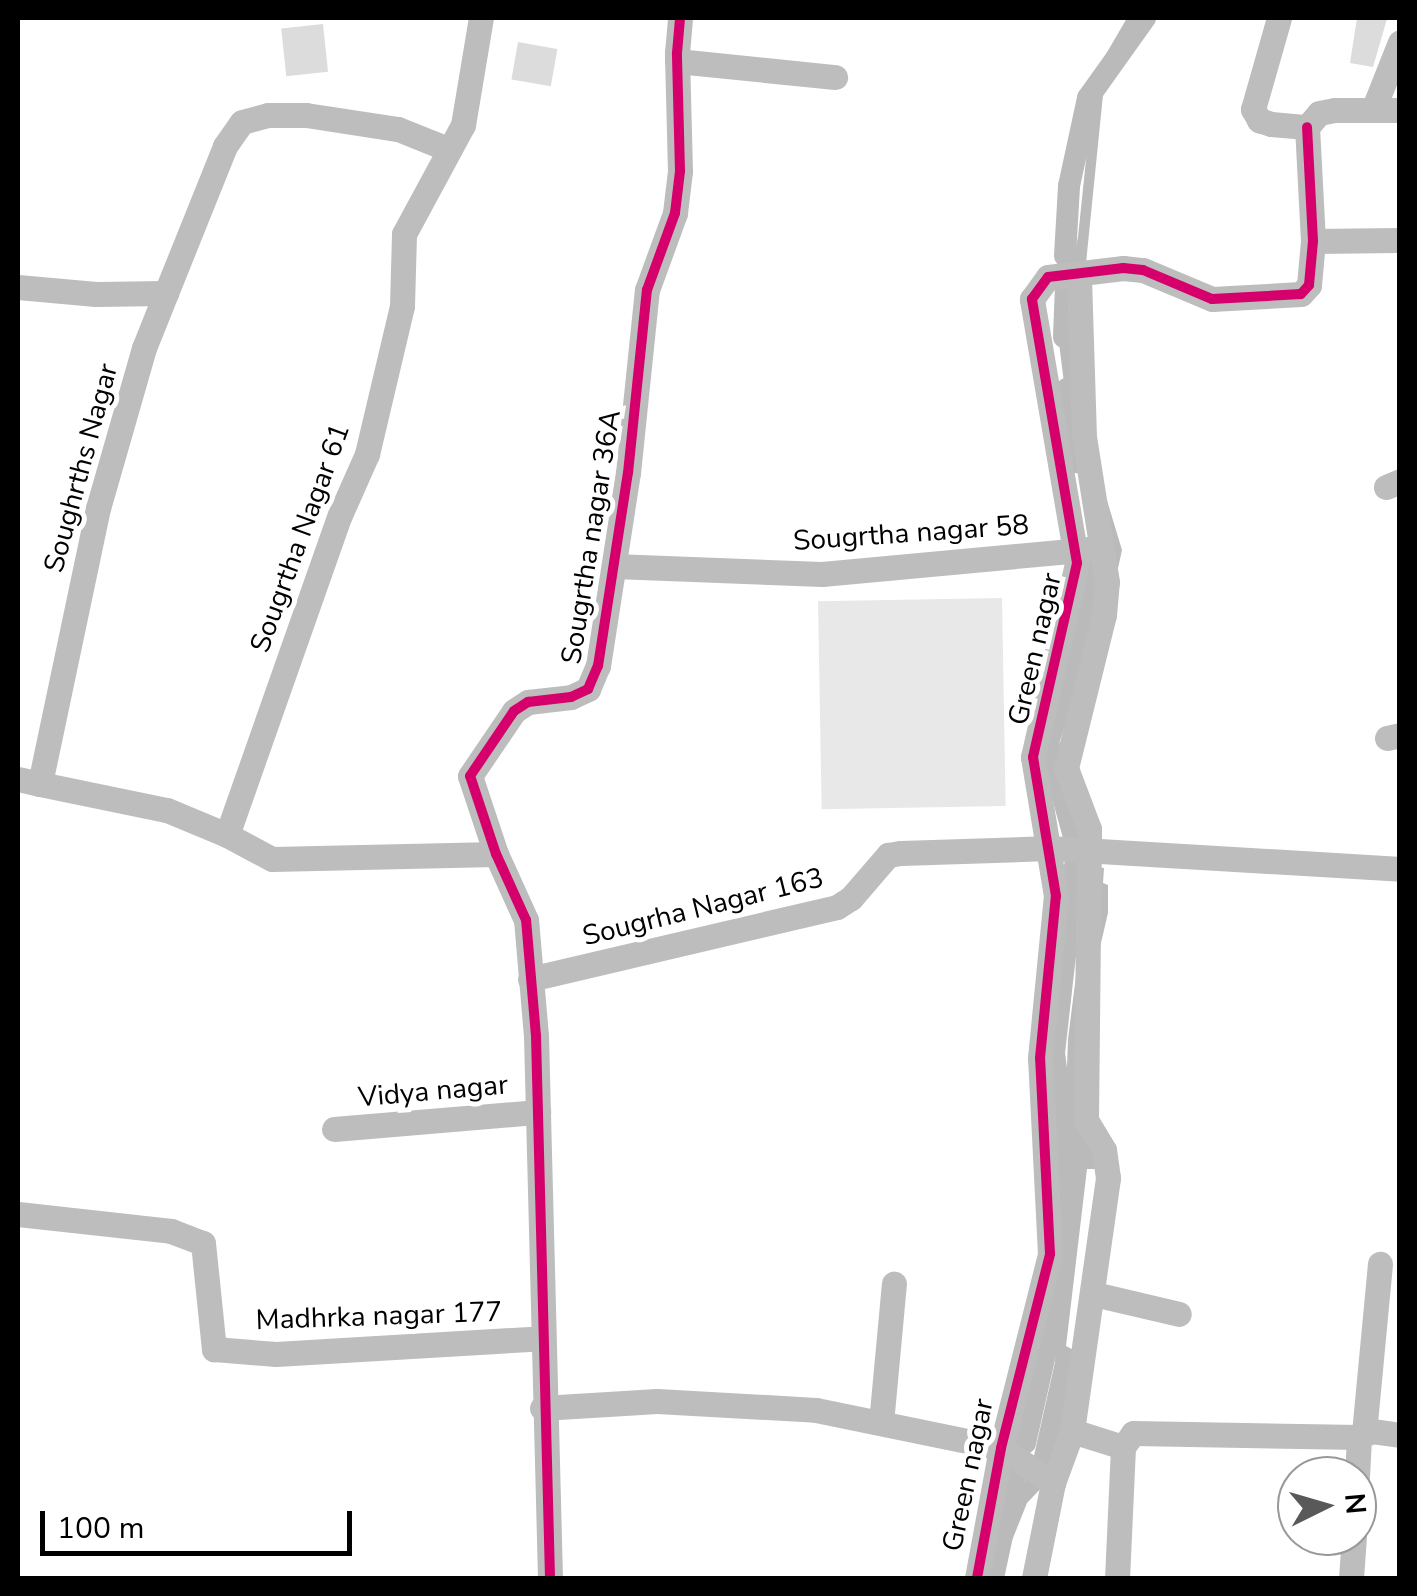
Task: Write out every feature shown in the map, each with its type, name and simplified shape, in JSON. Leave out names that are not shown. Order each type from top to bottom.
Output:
[{"type":"street","name":"Sougrtha Nagar 61","points":[[226,835],[340,516],[367,454],[402,306],[404,234],[463,125],[481,18]]},
{"type":"street","name":"Sougrtha nagar 36A","points":[[550,1578],[542,1408],[538,1112],[530,979],[522,902],[496,854],[470,776],[514,711],[528,702],[572,697],[588,689],[598,666],[647,290],[676,199],[680,18]]},
{"type":"street","points":[[1279,18],[1252,109],[1259,120],[1308,127],[1320,113],[1400,110]]},
{"type":"street","points":[[1373,110],[1400,42]]},
{"type":"street","points":[[677,60],[835,78]]},
{"type":"street","name":"Soughrths Nagar","points":[[29,781],[98,508],[144,348],[225,146],[242,122],[268,115],[306,116],[398,130],[448,149]]},
{"type":"street","name":"Green nagar","points":[[977,1578],[1001,1448],[1050,1254],[1040,1058],[1056,896],[1033,756],[1084,550],[1032,299],[1048,277],[1143,270],[1212,299],[1300,294],[1309,285],[1313,242],[1308,127]]},
{"type":"street","points":[[1313,242],[1400,240]]},
{"type":"street","name":"Green nagar","points":[[1053,1483],[1072,1431],[1108,1178],[1104,1150],[1086,1120],[1090,850],[1088,829],[1066,768],[1102,626],[1107,582],[1084,437],[1079,274]]},
{"type":"street","points":[[18,287],[96,294],[166,293]]},
{"type":"street","name":"Sougrtha nagar 58","points":[[614,566],[822,574],[1084,550]]},
{"type":"street","points":[[29,781],[167,810],[272,859],[496,854]]},
{"type":"street","name":"Sougrha Nagar 163","points":[[530,979],[837,907],[851,898],[888,855],[1048,848],[1400,869]]},
{"type":"street","name":"Vidya nagar","points":[[334,1129],[538,1112]]},
{"type":"street","name":"Madhrka nagar 177","points":[[18,1214],[171,1231],[203,1243],[214,1350],[276,1354],[543,1338]]},
{"type":"street","points":[[1359,1456],[1380,1264]]},
{"type":"street","points":[[881,1423],[894,1284]]},
{"type":"street","points":[[1094,1294],[1179,1314]]},
{"type":"street","points":[[542,1408],[656,1401],[816,1410],[1001,1448],[1053,1483],[1034,1578]]},
{"type":"street","points":[[1072,1431],[1123,1447]]},
{"type":"street","points":[[1117,1578],[1123,1447],[1133,1433],[1400,1435]]},
{"type":"shaded area","points":[[1127,18],[1142,18],[1114,65],[1103,95],[1084,283],[1090,444],[1122,550],[1076,761],[1080,857],[1055,765],[1107,576],[1066,399],[1058,335],[1078,237],[1095,73]]},
{"type":"shaded area","points":[[1002,598],[1006,806],[822,809],[818,601]]},
{"type":"shaded area","points":[[1090,866],[1104,868],[1103,883],[1108,885],[1108,913],[1093,977],[1098,1169],[1087,1169],[1066,1346],[1077,1352],[1051,1475],[1033,1460],[1055,1362],[1059,1271],[1071,1206],[1074,1146],[1066,1095],[1068,1039]]},
{"type":"shaded area","points":[[1030,1471],[1046,1483],[1027,1503],[997,1578],[984,1578],[985,1559]]},
{"type":"building","points":[[1357,18],[1387,19],[1373,67],[1350,63]]},
{"type":"building","points":[[323,24],[328,72],[286,76],[281,28]]},
{"type":"building","points":[[518,42],[557,49],[551,86],[511,79]]},
{"type":"waterway","points":[[1065,256],[1069,186],[1088,98],[1145,18]]},
{"type":"waterway","points":[[1064,337],[1066,286]]},
{"type":"waterway","points":[[1067,389],[1077,462]]},
{"type":"waterway","points":[[1073,833],[1048,742],[1091,609],[1092,547]]},
{"type":"waterway","points":[[1025,1443],[1063,1275],[1065,1139],[1054,1053],[1075,866]]},
{"type":"waterway","points":[[993,1578],[1016,1470]]},
{"type":"cycle path","points":[[550,1578],[536,1036],[526,920],[496,854],[470,776],[514,711],[528,702],[571,697],[588,689],[598,666],[628,473],[647,290],[675,213],[680,171],[680,18]]},
{"type":"cycle path","points":[[977,1578],[1001,1448],[1050,1254],[1040,1058],[1056,896],[1033,757],[1077,563],[1032,299],[1048,277],[1123,268],[1143,270],[1212,299],[1301,294],[1309,285],[1313,241],[1307,127]]}]
